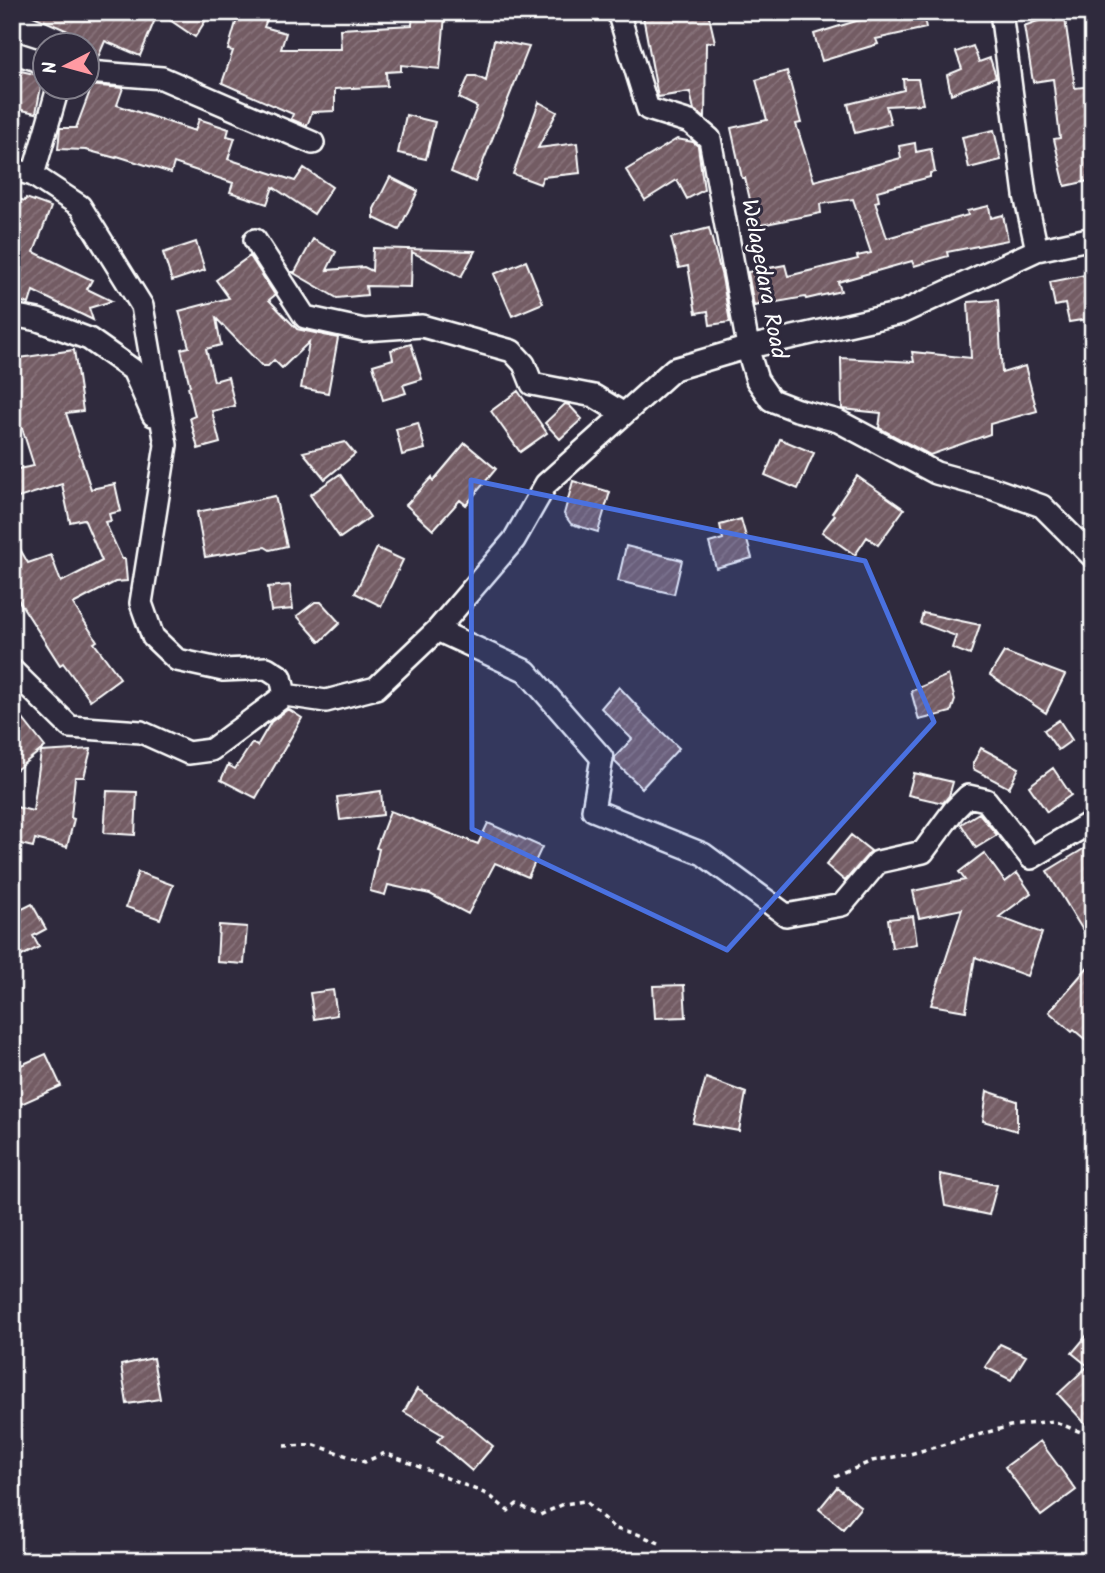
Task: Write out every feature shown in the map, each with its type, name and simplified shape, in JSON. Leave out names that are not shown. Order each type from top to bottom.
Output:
[{"type":"street","name":"Welagedara Road","points":[[618,12],[648,109],[690,122],[710,139],[749,347],[757,380],[771,400],[838,422],[936,474],[991,488],[1042,506],[1093,558]]},
{"type":"street","points":[[1001,12],[1025,195],[1037,250]]},
{"type":"street","points":[[12,52],[32,58]]},
{"type":"street","points":[[102,73],[162,78],[313,144]]},
{"type":"street","points":[[52,102],[22,172],[80,206],[142,306],[166,445],[141,603],[153,637],[177,660],[223,670],[267,668],[281,677],[285,695]]},
{"type":"street","points":[[12,670],[70,727],[141,732],[188,752],[211,750],[285,695],[326,701],[376,688],[438,630],[514,540],[546,484],[674,369],[749,347],[901,313],[1037,250],[1093,238]]},
{"type":"street","points":[[255,240],[305,317],[364,330],[422,326],[512,351],[524,364],[532,384],[594,396],[624,414]]},
{"type":"street","points":[[12,315],[38,320],[89,339],[133,370],[166,445]]},
{"type":"street","points":[[438,630],[526,671],[602,758],[593,810],[703,854],[786,915],[842,905],[878,862],[923,852],[954,810],[968,796],[986,800],[1031,858],[1093,821]]},
{"type":"path","points":[[835,1477],[887,1457],[910,1454],[1010,1426],[1053,1421],[1093,1437]]},
{"type":"path","points":[[284,1446],[315,1445],[365,1462],[385,1453],[489,1495],[508,1511],[517,1504],[540,1515],[564,1504],[585,1501],[615,1529],[635,1533],[659,1543]]},
{"type":"highlighted area","points":[[471,480],[865,561],[934,722],[727,950],[472,829]]},
{"type":"building","points":[[24,12],[158,12],[140,56],[105,41],[102,48],[102,32],[70,32]]},
{"type":"building","points":[[158,12],[211,12],[195,37]]},
{"type":"building","points":[[239,12],[270,12],[264,27],[286,33],[281,49],[341,49],[340,29],[412,25],[413,12],[445,16],[440,69],[401,65],[401,71],[386,72],[387,86],[335,89],[335,111],[312,112],[307,126],[291,119],[293,114],[222,83],[233,51],[228,50]]},
{"type":"building","points":[[670,12],[708,12],[715,42],[706,43],[705,118],[694,110],[690,92],[658,97],[643,16]]},
{"type":"building","points":[[899,12],[923,12],[926,28],[876,39],[878,44],[822,61],[814,34],[866,18]]},
{"type":"building","points":[[1062,12],[1075,88],[1093,86],[1093,180],[1065,186],[1054,139],[1060,138],[1053,79],[1033,82],[1024,26]]},
{"type":"building","points":[[494,40],[529,47],[475,182],[451,172],[477,107],[459,98],[469,76],[486,81]]},
{"type":"building","points":[[973,46],[979,62],[990,58],[996,77],[951,94],[947,75],[962,69],[956,52]]},
{"type":"building","points":[[12,69],[32,74],[32,102],[38,102],[36,113],[12,108]]},
{"type":"building","points":[[787,71],[801,123],[796,124],[814,181],[901,158],[899,146],[915,143],[916,152],[931,149],[935,172],[930,173],[930,177],[877,191],[879,201],[875,202],[887,238],[968,215],[967,211],[989,206],[991,218],[1003,215],[1008,240],[947,252],[948,256],[914,266],[912,261],[838,282],[841,291],[754,306],[748,272],[785,265],[788,276],[858,259],[857,256],[871,253],[853,199],[820,204],[821,213],[756,226],[731,128],[767,120],[756,80]]},
{"type":"building","points":[[903,79],[918,79],[923,104],[886,106],[891,124],[855,133],[848,104],[904,90]]},
{"type":"building","points":[[102,86],[123,88],[117,105],[195,131],[199,119],[229,129],[227,136],[235,138],[228,159],[295,181],[304,168],[332,187],[314,214],[273,187],[267,204],[230,192],[233,183],[174,163],[171,173],[117,156],[116,158],[86,150],[58,149],[60,128],[76,128],[86,102],[102,102]]},
{"type":"building","points":[[539,102],[557,112],[538,148],[577,143],[580,173],[543,177],[540,184],[513,174]]},
{"type":"building","points":[[406,115],[435,122],[426,159],[398,153]]},
{"type":"building","points":[[994,130],[1001,160],[969,168],[962,137]]},
{"type":"building","points":[[677,139],[693,142],[698,146],[704,190],[687,199],[677,180],[645,200],[626,170]]},
{"type":"building","points":[[390,177],[418,191],[399,230],[374,218],[374,209]]},
{"type":"building","points":[[12,197],[25,201],[26,198],[51,207],[34,252],[92,280],[87,289],[112,301],[89,308],[93,320],[33,291],[29,304],[12,299]]},
{"type":"building","points":[[709,228],[730,322],[710,325],[708,311],[696,313],[688,266],[679,268],[671,238]]},
{"type":"building","points":[[313,239],[336,252],[327,270],[364,267],[372,271],[373,248],[475,251],[461,277],[412,252],[411,287],[366,286],[367,295],[337,298],[292,272],[295,272]]},
{"type":"building","points":[[196,242],[205,270],[172,281],[163,253]]},
{"type":"building","points":[[250,256],[275,295],[269,300],[297,329],[338,338],[328,393],[301,388],[309,342],[282,368],[274,360],[268,366],[262,366],[216,318],[221,345],[206,349],[214,381],[228,377],[235,406],[212,411],[220,443],[198,449],[190,418],[195,416],[181,349],[189,347],[179,311],[229,298],[216,280]]},
{"type":"building","points":[[526,261],[543,303],[512,316],[494,274]]},
{"type":"building","points":[[1090,274],[1093,298],[1084,300],[1088,319],[1069,322],[1065,304],[1055,306],[1050,282]]},
{"type":"building","points":[[998,300],[1002,373],[1025,366],[1037,411],[990,424],[990,434],[930,455],[879,428],[881,413],[842,409],[841,358],[914,362],[912,352],[971,358],[968,302]]},
{"type":"building","points":[[411,344],[422,379],[403,385],[406,393],[383,400],[373,365],[393,359],[391,350]]},
{"type":"building","points":[[74,350],[83,411],[66,413],[91,489],[115,484],[121,511],[109,514],[111,521],[105,522],[122,559],[125,559],[127,581],[115,582],[73,604],[97,641],[94,643],[120,678],[90,700],[63,663],[60,665],[12,590],[12,535],[28,563],[51,555],[61,582],[102,561],[84,519],[70,522],[62,484],[12,500],[12,470],[34,466],[22,428],[12,429],[12,359]]},
{"type":"building","points":[[518,391],[547,433],[520,452],[491,411]]},
{"type":"building","points":[[565,404],[582,419],[560,439],[545,423]]},
{"type":"building","points":[[418,423],[425,449],[402,455],[396,429]]},
{"type":"building","points":[[780,439],[814,453],[798,489],[765,475]]},
{"type":"building","points":[[345,442],[355,454],[325,479],[303,452]]},
{"type":"building","points":[[465,443],[496,469],[466,505],[460,500],[433,530],[406,505],[432,477],[433,481]]},
{"type":"building","points":[[340,474],[370,517],[340,538],[310,495]]},
{"type":"building","points":[[857,476],[904,509],[878,545],[867,537],[855,555],[822,532]]},
{"type":"building","points":[[573,481],[610,492],[598,532],[571,524],[564,514]]},
{"type":"building","points":[[275,496],[287,546],[205,557],[197,512]]},
{"type":"building","points":[[741,519],[752,558],[716,568],[709,543],[723,539],[720,525]]},
{"type":"building","points":[[626,546],[682,560],[674,594],[618,581]]},
{"type":"building","points":[[377,548],[403,560],[381,606],[355,593]]},
{"type":"building","points":[[290,585],[293,609],[271,611],[268,587]]},
{"type":"building","points":[[315,602],[321,602],[340,623],[320,642],[297,616]]},
{"type":"building","points":[[923,613],[980,625],[970,655],[952,648],[956,636],[920,623]]},
{"type":"building","points":[[1004,652],[1065,675],[1046,713],[990,675]]},
{"type":"building","points":[[948,675],[955,700],[951,712],[919,720],[911,691]]},
{"type":"building","points":[[619,687],[679,748],[642,788],[615,762],[615,757],[632,739],[601,708]]},
{"type":"building","points":[[12,705],[45,747],[12,773]]},
{"type":"building","points":[[288,709],[302,718],[256,798],[221,780],[228,765],[235,769],[252,743],[257,746],[271,722]]},
{"type":"building","points":[[1059,720],[1072,740],[1058,750],[1044,730]]},
{"type":"building","points":[[981,748],[1019,768],[1009,788],[973,769],[973,763]]},
{"type":"building","points":[[91,749],[84,777],[75,777],[71,818],[74,819],[67,847],[35,839],[33,847],[12,842],[12,806],[33,811],[41,752]]},
{"type":"building","points":[[1053,768],[1071,795],[1047,812],[1029,786]]},
{"type":"building","points":[[914,773],[953,782],[949,796],[943,803],[908,795]]},
{"type":"building","points":[[107,791],[137,792],[135,835],[104,833]]},
{"type":"building","points":[[381,791],[383,815],[340,820],[337,797]]},
{"type":"building","points":[[390,811],[478,844],[488,823],[542,847],[528,877],[495,863],[468,914],[430,894],[388,885],[385,895],[370,891],[379,849],[376,848]]},
{"type":"building","points":[[979,813],[997,835],[976,848],[961,824]]},
{"type":"building","points":[[851,835],[871,851],[845,881],[826,865]]},
{"type":"building","points":[[1085,848],[1093,861],[1093,947],[1047,871]]},
{"type":"building","points":[[984,853],[1005,882],[1017,873],[1031,893],[999,917],[1042,933],[1027,976],[975,957],[966,1011],[931,1005],[962,909],[919,918],[913,891],[965,880],[959,872]]},
{"type":"building","points":[[138,872],[173,885],[160,919],[126,907]]},
{"type":"building","points":[[32,904],[46,929],[33,936],[39,947],[12,961],[12,914]]},
{"type":"building","points":[[913,916],[917,944],[892,948],[888,919]]},
{"type":"building","points":[[219,925],[247,927],[244,964],[217,962]]},
{"type":"building","points":[[1093,961],[1093,1046],[1049,1012]]},
{"type":"building","points":[[684,985],[686,1017],[655,1018],[653,986]]},
{"type":"building","points":[[333,990],[337,1015],[314,1019],[310,993]]},
{"type":"building","points":[[46,1054],[61,1086],[21,1104],[12,1084],[12,1069]]},
{"type":"building","points":[[706,1078],[746,1093],[739,1131],[693,1123]]},
{"type":"building","points":[[987,1091],[1017,1101],[1017,1131],[983,1121]]},
{"type":"building","points":[[940,1174],[997,1185],[989,1215],[945,1206]]},
{"type":"building","points":[[1093,1328],[1093,1432],[1058,1394],[1088,1366],[1072,1353]]},
{"type":"building","points":[[1000,1344],[1026,1356],[1011,1380],[985,1367]]},
{"type":"building","points":[[153,1358],[160,1399],[127,1404],[121,1365]]},
{"type":"building","points":[[417,1389],[444,1405],[493,1446],[472,1471],[437,1441],[443,1435],[404,1412]]},
{"type":"building","points":[[1040,1441],[1076,1490],[1041,1516],[1005,1467]]},
{"type":"building","points":[[837,1487],[861,1507],[843,1529],[819,1509]]}]
